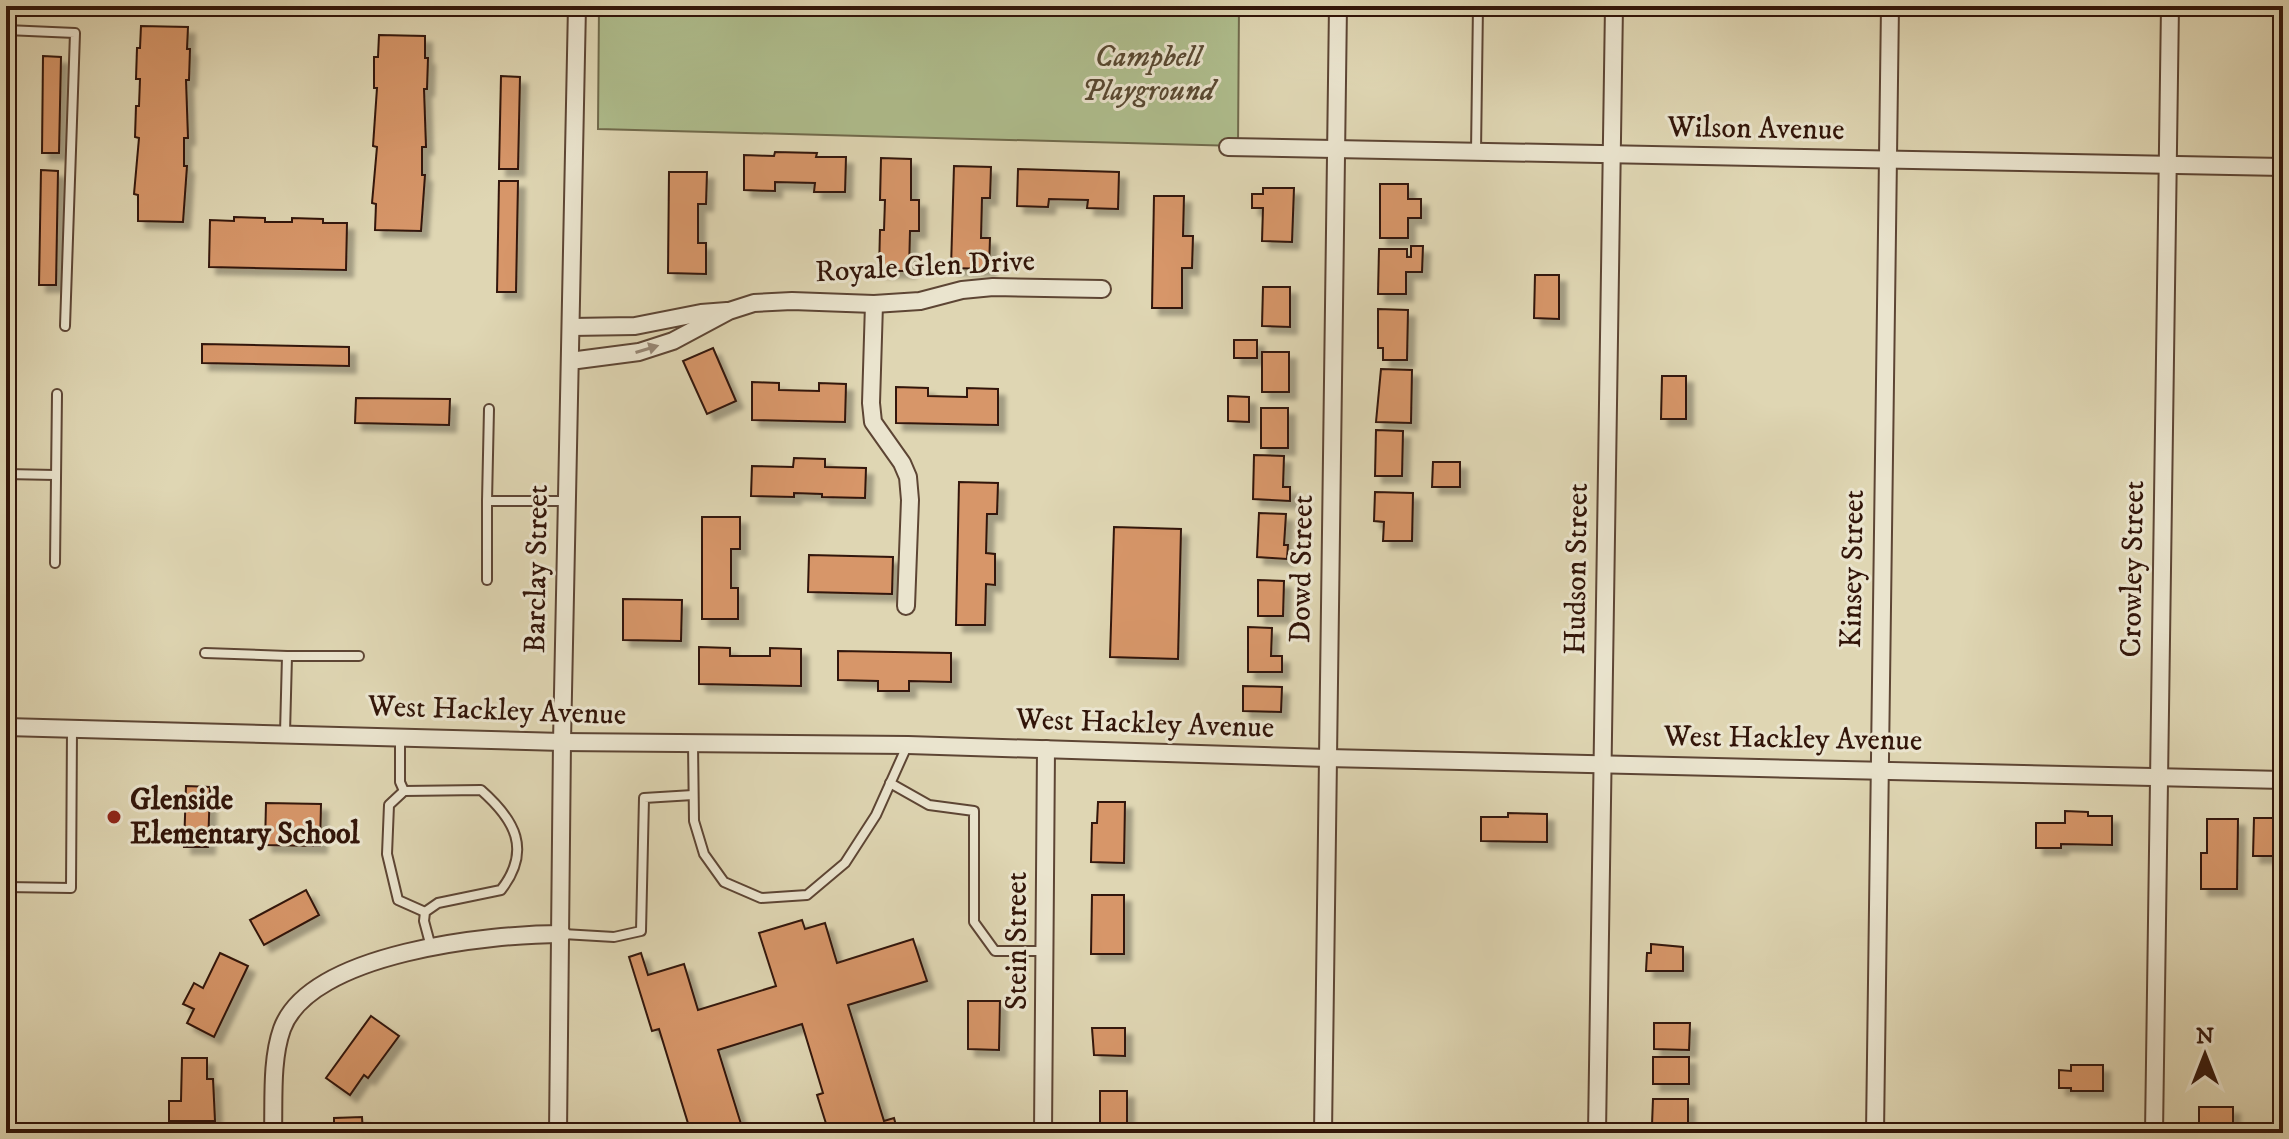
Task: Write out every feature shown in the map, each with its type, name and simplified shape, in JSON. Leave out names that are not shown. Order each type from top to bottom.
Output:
[{"type":"street","name":"Barclay Street","points":[[558,1133],[562,742],[577,6]]},
{"type":"street","name":"Dowd Street","points":[[1323,1133],[1338,6]]},
{"type":"street","name":"Hudson Street","points":[[1597,1133],[1614,6]]},
{"type":"street","name":"Kinsey Street","points":[[1875,1133],[1890,6]]},
{"type":"street","name":"Crowley Street","points":[[2154,1133],[2170,6]]},
{"type":"street","name":"Wilson Avenue","points":[[1228,147],[2283,167]]},
{"type":"street","name":"Royale Glen Drive","points":[[570,361],[639,352],[673,341],[729,311],[754,303],[874,304],[920,301],[962,290],[993,287],[1102,289]]},
{"type":"street","points":[[874,304],[873,422],[902,463],[908,477],[906,606]]},
{"type":"street","points":[[571,327],[635,326],[701,313],[729,311]]},
{"type":"street","name":"West Hackley Avenue","points":[[6,727],[562,742],[908,745],[2283,780]]},
{"type":"street","name":"Stein Street","points":[[1043,1133],[1046,749]]},
{"type":"street","points":[[273,1133],[276,1061],[282,1028],[299,1002],[326,981],[369,964],[472,939],[514,934],[562,934]]},
{"type":"lane","points":[[1476,151],[1478,6]]},
{"type":"lane","points":[[6,30],[75,33],[65,326]]},
{"type":"lane","points":[[55,563],[57,394]]},
{"type":"lane","points":[[487,580],[489,409]]},
{"type":"lane","points":[[6,474],[55,475]]},
{"type":"lane","points":[[487,501],[567,501]]},
{"type":"lane","points":[[205,653],[359,656]]},
{"type":"lane","points":[[285,733],[287,656]]},
{"type":"lane","points":[[6,887],[71,888],[72,730]]},
{"type":"lane","points":[[400,737],[400,782],[404,791]]},
{"type":"lane","points":[[693,744],[694,821],[704,854],[724,882],[761,898],[807,895],[845,863],[876,815],[908,745]]},
{"type":"lane","points":[[890,783],[929,805],[974,811],[974,922],[995,951],[1045,951]]},
{"type":"lane","points":[[425,912],[398,900],[387,854],[389,805],[404,791],[481,790],[503,810],[513,828],[517,860],[514,873],[501,890],[438,903],[425,912],[424,921],[431,948]]},
{"type":"lane","points":[[562,934],[614,937],[641,931],[644,798],[693,795]]},
{"type":"green space","name":"Campbell Playground","points":[[599,6],[1239,6],[1238,146],[598,129]]},
{"type":"building","points":[[141,26],[188,27],[188,138],[184,138],[184,166],[187,166],[183,222],[138,221],[138,195],[134,194],[139,138],[135,137],[140,79],[136,79],[137,48],[140,48]]},
{"type":"building","points":[[379,35],[425,36],[425,58],[428,58],[427,89],[424,89],[426,147],[422,147],[422,175],[425,175],[421,231],[375,230],[376,204],[372,203],[377,147],[373,146],[377,88],[374,88],[374,57],[378,57]]},
{"type":"building","points":[[43,56],[61,57],[59,153],[42,153]]},
{"type":"building","points":[[501,76],[520,77],[518,169],[499,169]]},
{"type":"building","points":[[775,152],[846,157],[845,192],[814,192],[815,183],[775,182],[775,191],[744,190],[744,155],[774,156]]},
{"type":"building","points":[[881,158],[911,159],[911,200],[919,200],[919,231],[910,231],[909,271],[879,271],[880,230],[884,230],[885,200],[880,200]]},
{"type":"building","points":[[954,166],[991,167],[990,198],[982,198],[981,238],[990,238],[989,269],[951,268]]},
{"type":"building","points":[[1018,169],[1119,172],[1118,209],[1087,208],[1088,200],[1049,199],[1048,207],[1017,206]]},
{"type":"building","points":[[41,170],[58,171],[56,285],[39,285]]},
{"type":"building","points":[[669,172],[707,172],[706,204],[698,204],[698,243],[706,243],[706,274],[668,273]]},
{"type":"building","points":[[499,181],[518,181],[516,292],[497,292]]},
{"type":"building","points":[[1380,184],[1408,184],[1408,199],[1421,199],[1421,218],[1408,218],[1408,238],[1380,238]]},
{"type":"building","points":[[1263,188],[1294,188],[1292,242],[1262,241],[1263,208],[1252,208],[1252,194],[1263,194]]},
{"type":"building","points":[[1154,196],[1184,196],[1183,236],[1193,236],[1192,268],[1182,268],[1182,308],[1152,308]]},
{"type":"building","points":[[234,217],[265,218],[265,222],[292,222],[292,218],[347,223],[346,270],[209,267],[210,220],[234,221]]},
{"type":"building","points":[[1411,246],[1423,246],[1422,272],[1406,272],[1406,294],[1378,294],[1379,249],[1407,249],[1407,257],[1411,257]]},
{"type":"building","points":[[1535,275],[1559,275],[1559,319],[1534,318]]},
{"type":"building","points":[[1263,287],[1290,287],[1290,327],[1262,326]]},
{"type":"building","points":[[1378,309],[1408,310],[1407,360],[1383,360],[1383,348],[1378,348]]},
{"type":"building","points":[[1234,340],[1257,340],[1257,358],[1234,358]]},
{"type":"building","points":[[202,344],[349,347],[349,366],[202,363]]},
{"type":"building","points":[[713,348],[736,401],[707,414],[683,361]]},
{"type":"building","points":[[1262,352],[1289,352],[1289,392],[1262,392]]},
{"type":"building","points":[[1381,369],[1412,370],[1411,423],[1376,422]]},
{"type":"building","points":[[1662,376],[1686,376],[1686,419],[1661,419]]},
{"type":"building","points":[[752,382],[779,383],[779,390],[819,391],[819,383],[846,384],[845,422],[752,420]]},
{"type":"building","points":[[896,387],[928,388],[928,396],[967,397],[967,388],[998,389],[998,425],[896,423]]},
{"type":"building","points":[[1228,396],[1249,397],[1249,422],[1228,421]]},
{"type":"building","points":[[356,398],[450,399],[449,425],[355,423]]},
{"type":"building","points":[[1261,408],[1288,408],[1288,448],[1261,448]]},
{"type":"building","points":[[1376,430],[1403,431],[1402,476],[1375,476]]},
{"type":"building","points":[[1254,455],[1284,456],[1283,487],[1290,487],[1290,501],[1253,499]]},
{"type":"building","points":[[794,458],[825,459],[825,467],[866,468],[865,498],[794,493],[794,497],[751,496],[752,466],[793,467]]},
{"type":"building","points":[[1433,462],[1460,462],[1460,487],[1432,487]]},
{"type":"building","points":[[959,482],[998,483],[997,514],[987,514],[986,553],[995,554],[995,585],[986,584],[985,625],[956,625]]},
{"type":"building","points":[[1375,492],[1413,493],[1412,541],[1383,541],[1384,522],[1374,521]]},
{"type":"building","points":[[1259,513],[1286,514],[1284,545],[1288,545],[1287,559],[1257,557]]},
{"type":"building","points":[[702,517],[740,517],[740,549],[731,549],[731,588],[738,588],[738,619],[702,619]]},
{"type":"building","points":[[1114,527],[1181,529],[1178,659],[1110,657]]},
{"type":"building","points":[[809,555],[893,557],[892,594],[808,592]]},
{"type":"building","points":[[1258,580],[1284,581],[1283,616],[1258,616]]},
{"type":"building","points":[[623,599],[682,600],[681,641],[623,640]]},
{"type":"building","points":[[1248,627],[1272,628],[1271,656],[1282,656],[1282,672],[1248,672]]},
{"type":"building","points":[[699,647],[730,648],[730,656],[770,656],[770,648],[801,649],[801,686],[699,684]]},
{"type":"building","points":[[838,651],[951,653],[951,682],[909,681],[909,691],[878,691],[878,681],[838,680]]},
{"type":"building","points":[[1243,686],[1282,687],[1281,712],[1243,711]]},
{"type":"building","points":[[186,786],[210,787],[208,847],[184,847]]},
{"type":"building","points":[[1098,802],[1125,802],[1124,863],[1091,862],[1092,823],[1097,823]]},
{"type":"building","points":[[266,803],[321,804],[320,846],[265,845]]},
{"type":"building","points":[[2065,811],[2088,812],[2088,816],[2112,816],[2112,845],[2061,844],[2061,848],[2036,848],[2036,823],[2065,823]]},
{"type":"building","points":[[1508,813],[1547,814],[1547,842],[1481,841],[1481,817],[1508,817]]},
{"type":"building","points":[[2254,818],[2282,818],[2282,856],[2253,856]]},
{"type":"building","points":[[2207,819],[2238,819],[2237,889],[2201,889],[2201,853],[2207,853]]},
{"type":"building","points":[[306,890],[319,915],[264,945],[250,920]]},
{"type":"building","points":[[1092,895],[1124,895],[1124,954],[1091,954]]},
{"type":"building","points":[[802,920],[805,929],[825,923],[837,963],[913,939],[927,981],[848,1005],[884,1121],[894,1118],[898,1133],[829,1133],[817,1095],[823,1093],[802,1024],[718,1050],[741,1124],[713,1133],[691,1133],[659,1029],[652,1031],[629,957],[641,953],[648,975],[684,964],[698,1010],[776,986],[759,933]]},
{"type":"building","points":[[1651,944],[1683,947],[1683,971],[1646,971]]},
{"type":"building","points":[[220,953],[248,966],[214,1037],[187,1023],[194,1009],[183,1004],[194,983],[203,988]]},
{"type":"building","points":[[968,1001],[1000,1001],[999,1050],[968,1049]]},
{"type":"building","points":[[371,1016],[399,1036],[368,1078],[364,1075],[350,1095],[326,1078]]},
{"type":"building","points":[[1654,1023],[1690,1023],[1689,1050],[1654,1049]]},
{"type":"building","points":[[1092,1028],[1125,1028],[1125,1056],[1094,1055]]},
{"type":"building","points":[[1653,1057],[1689,1057],[1689,1084],[1653,1084]]},
{"type":"building","points":[[182,1058],[207,1058],[207,1079],[213,1079],[215,1121],[169,1121],[169,1101],[181,1101]]},
{"type":"building","points":[[2071,1065],[2103,1065],[2103,1091],[2059,1088],[2059,1070],[2071,1071]]},
{"type":"building","points":[[1100,1091],[1127,1091],[1127,1133],[1100,1133]]},
{"type":"building","points":[[1653,1099],[1688,1099],[1688,1126],[1652,1125]]},
{"type":"building","points":[[2199,1107],[2233,1107],[2233,1133],[2199,1133]]},
{"type":"building","points":[[362,1117],[363,1133],[334,1133],[334,1118]]},
{"type":"building","points":[[179,1130],[214,1130],[214,1133],[179,1133]]},
{"type":"place","name":"Glenside Elementary School","points":[[114,817]]}]
